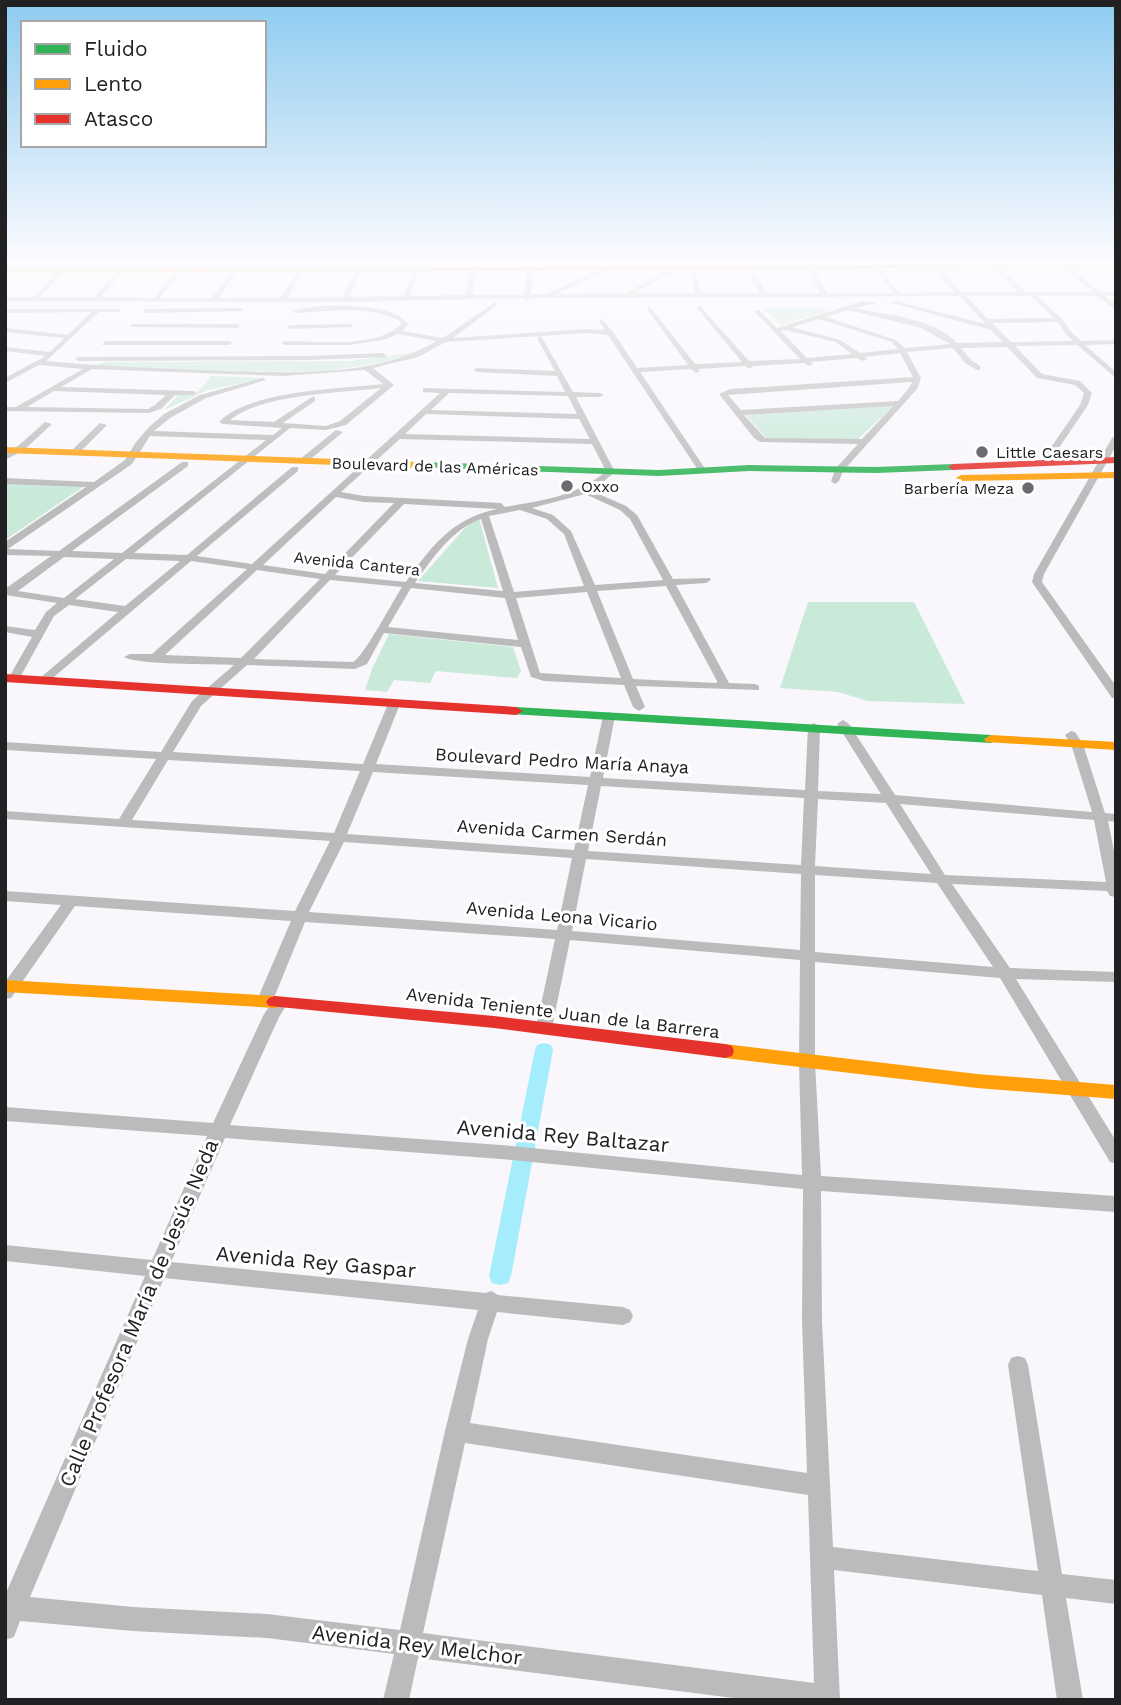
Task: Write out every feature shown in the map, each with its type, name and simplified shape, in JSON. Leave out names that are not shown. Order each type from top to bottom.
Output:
[{"type":"street","points":[[5,381],[46,359],[63,344]]},
{"type":"street","points":[[220,358],[229,344]]},
{"type":"street","points":[[284,344],[311,344]]},
{"type":"street","points":[[46,359],[368,357],[432,344]]},
{"type":"street","points":[[6,350],[89,368],[284,374],[366,367],[403,359],[436,344]]},
{"type":"street","points":[[130,657],[355,666],[363,662],[407,585],[454,530],[484,514],[585,491],[608,476],[596,442],[544,344]]},
{"type":"street","points":[[618,344],[702,470]]},
{"type":"street","points":[[676,344],[695,369]]},
{"type":"street","points":[[730,344],[749,366]]},
{"type":"street","points":[[793,344],[808,362]]},
{"type":"street","points":[[842,344],[863,357]]},
{"type":"street","points":[[837,475],[863,442],[913,389],[916,379],[896,344]]},
{"type":"street","points":[[1007,344],[1042,378],[1077,383],[1088,393],[1084,405],[1045,462]]},
{"type":"street","points":[[637,373],[808,362],[956,345],[1022,344]]},
{"type":"street","points":[[1080,344],[1116,376]]},
{"type":"street","points":[[956,345],[971,366],[977,368]]},
{"type":"street","points":[[18,408],[100,359]]},
{"type":"street","points":[[366,367],[390,385]]},
{"type":"street","points":[[477,370],[560,374]]},
{"type":"street","points":[[5,550],[130,459],[148,433],[166,416],[201,398],[231,387],[284,374]]},
{"type":"street","points":[[863,442],[764,440],[757,436],[724,392],[916,379]]},
{"type":"street","points":[[390,385],[338,426],[274,426],[228,424],[222,421],[243,409],[271,400],[390,385]]},
{"type":"street","points":[[51,389],[193,393]]},
{"type":"street","points":[[426,390],[600,395]]},
{"type":"street","points":[[154,659],[448,390]]},
{"type":"street","points":[[5,409],[149,411],[158,408],[172,393]]},
{"type":"street","points":[[274,426],[313,398]]},
{"type":"street","points":[[739,413],[899,403]]},
{"type":"street","points":[[425,412],[582,417]]},
{"type":"street","points":[[8,454],[21,448],[48,424]]},
{"type":"street","points":[[74,453],[103,425]]},
{"type":"street","points":[[286,429],[50,614],[9,678],[210,693],[609,716],[1074,739],[1116,737]]},
{"type":"street","points":[[44,680],[339,432]]},
{"type":"street","points":[[148,433],[275,438]]},
{"type":"street","points":[[398,436],[596,442]]},
{"type":"street","points":[[1116,438],[1110,460],[1094,476],[1037,582],[1116,695]]},
{"type":"street","name":"Boulevard de las Américas","points":[[8,454],[74,453],[185,464],[244,463]]},
{"type":"street","name":"Boulevard de las Américas","points":[[8,454],[660,477],[1116,475]]},
{"type":"street","name":"Boulevard de las Américas","points":[[660,477],[702,470],[837,475],[1110,460]]},
{"type":"street","points":[[7,592],[185,464]]},
{"type":"street","points":[[5,481],[96,485]]},
{"type":"street","points":[[585,491],[623,508],[634,517],[723,685]]},
{"type":"street","points":[[335,494],[364,499],[517,506],[545,514],[565,527],[639,707]]},
{"type":"street","points":[[123,823],[196,704],[243,663],[402,501]]},
{"type":"street","points":[[484,514],[523,644],[533,673],[538,677],[755,688]]},
{"type":"street","name":"Avenida Cantera","points":[[5,550],[189,558],[328,577],[510,595],[706,580]]},
{"type":"street","points":[[7,592],[127,610]]},
{"type":"street","points":[[5,629],[37,634]]},
{"type":"street","points":[[380,629],[523,644]]},
{"type":"street","name":"Calle Profesora María de Jesús Neda","points":[[8,1614],[156,1269],[271,1016],[273,1001],[300,916],[339,838],[394,704]]},
{"type":"street","points":[[544,1028],[609,716]]},
{"type":"street","points":[[827,1699],[812,1321],[807,956],[808,869],[813,794],[833,727]]},
{"type":"street","points":[[833,727],[890,799],[1005,973],[1116,1157]]},
{"type":"street","points":[[1074,739],[1116,746]]},
{"type":"street","points":[[1074,739],[1100,817],[1115,889]]},
{"type":"street","name":"Boulevard Pedro María Anaya","points":[[5,746],[813,794],[1116,818]]},
{"type":"street","name":"Avenida Carmen Serdán","points":[[5,816],[1115,889]]},
{"type":"street","name":"Avenida Leona Vicario","points":[[5,896],[564,934],[1005,973],[1116,976]]},
{"type":"street","points":[[7,989],[71,901]]},
{"type":"street","name":"Avenida Teniente Juan de la Barrera","points":[[7,989],[273,1001],[544,1028],[807,1062],[1116,1092]]},
{"type":"street","name":"Avenida Rey Baltazar","points":[[5,1114],[512,1153],[812,1183],[1116,1204]]},
{"type":"street","name":"Avenida Rey Gaspar","points":[[5,1253],[491,1300],[622,1316]]},
{"type":"street","points":[[396,1700],[456,1431],[478,1339],[491,1300]]},
{"type":"street","points":[[1018,1365],[1070,1700]]},
{"type":"street","points":[[456,1431],[817,1485]]},
{"type":"street","points":[[820,1557],[1116,1592]]},
{"type":"street","name":"Avenida Rey Melchor","points":[[8,1614],[267,1626],[827,1699]]},
{"type":"green space","points":[[416,352],[384,362],[321,372],[99,369],[95,366],[104,362],[350,361]]},
{"type":"green space","points":[[211,376],[266,378],[208,390],[164,410],[179,394],[196,394]]},
{"type":"green space","points":[[892,407],[856,441],[766,438],[746,415]]},
{"type":"green space","points":[[5,482],[86,485],[5,540]]},
{"type":"green space","points":[[479,518],[498,588],[418,581],[472,520]]},
{"type":"green space","points":[[808,602],[914,602],[965,704],[868,701],[838,692],[780,688]]},
{"type":"green space","points":[[389,634],[513,647],[521,671],[517,678],[436,671],[430,683],[394,680],[387,692],[365,690]]},
{"type":"waterway","points":[[500,1276],[544,1050]]},
{"type":"traffic: fast","points":[[420,465],[659,473],[749,468],[876,470],[953,467]]},
{"type":"traffic: fast","points":[[516,711],[991,739]]},
{"type":"traffic: slow","points":[[5,450],[420,465]]},
{"type":"traffic: slow","points":[[961,478],[1116,475]]},
{"type":"traffic: slow","points":[[991,739],[1116,746]]},
{"type":"traffic: slow","points":[[5,986],[275,1002]]},
{"type":"traffic: slow","points":[[725,1051],[977,1081],[1116,1092]]},
{"type":"traffic: jam","points":[[953,467],[1116,460]]},
{"type":"traffic: jam","points":[[5,678],[516,711]]},
{"type":"traffic: jam","points":[[275,1002],[494,1022],[725,1051]]},
{"type":"place","name":"Little Caesars","points":[[982,452]]},
{"type":"place","name":"Oxxo","points":[[567,486]]},
{"type":"place","name":"Barbería Meza","points":[[1028,488]]}]
